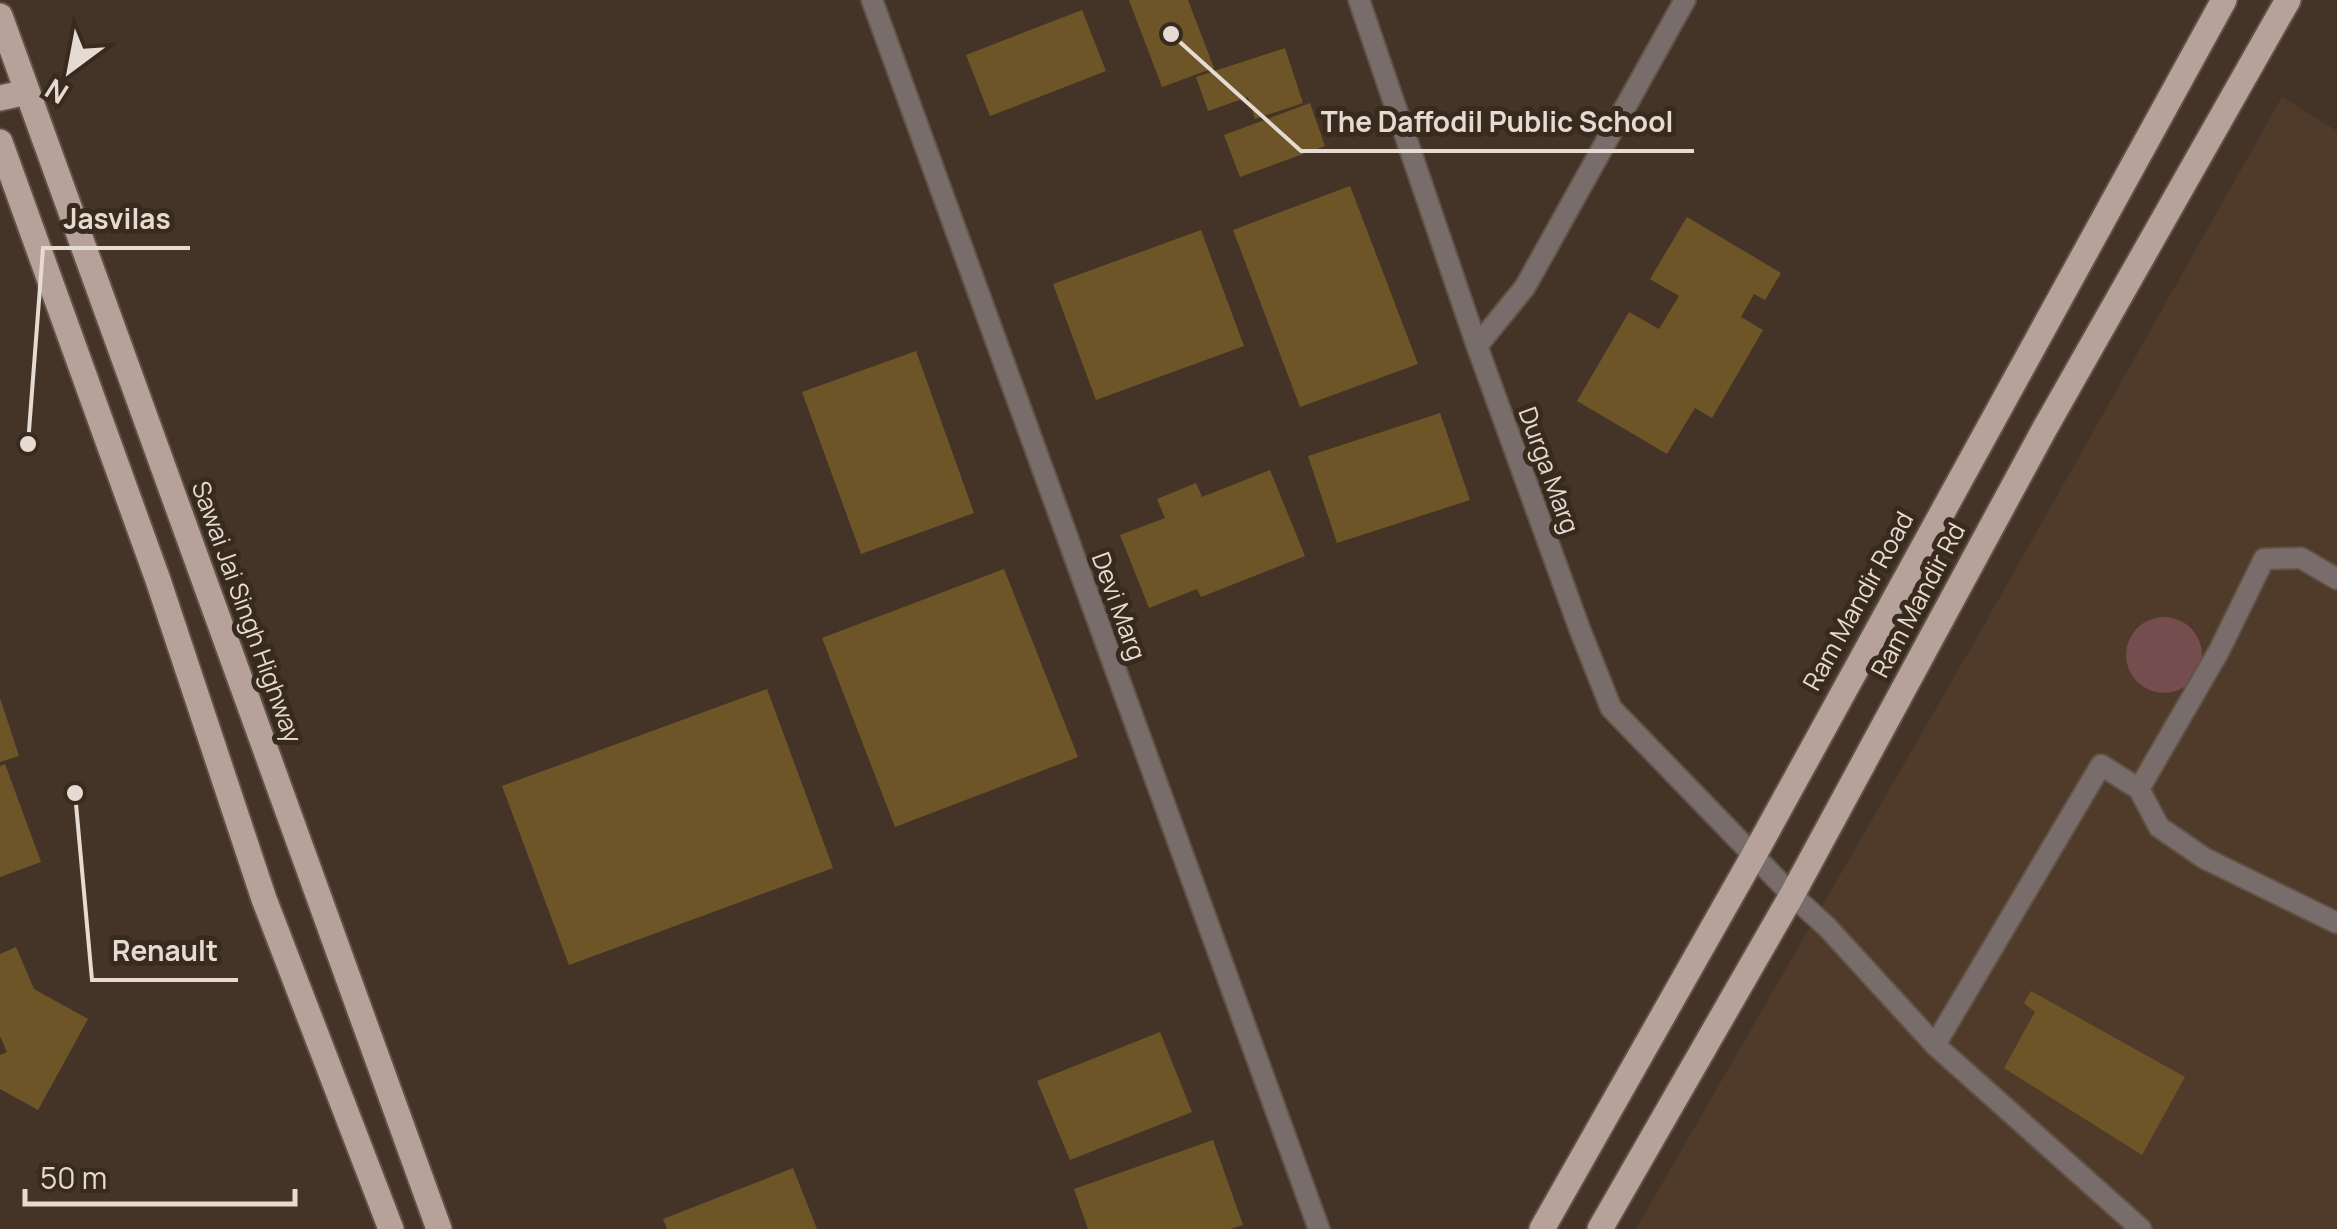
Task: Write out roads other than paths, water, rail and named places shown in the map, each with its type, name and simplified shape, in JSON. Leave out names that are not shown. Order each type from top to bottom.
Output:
[{"type":"main road","name":"Ram Mandir Road","points":[[1542,1229],[1754,855],[2224,0]]},
{"type":"main road","name":"Ram Mandir Rd","points":[[1600,1229],[1792,895],[2045,428],[2288,0]]},
{"type":"main road","name":"Sawai Jai Singh Highway","points":[[0,16],[439,1229]]},
{"type":"main road","points":[[0,98],[27,92]]},
{"type":"main road","points":[[0,142],[158,580],[264,899],[391,1229]]},
{"type":"street","name":"Devi Marg","points":[[872,0],[1319,1229]]},
{"type":"street","name":"Durga Marg","points":[[1359,0],[1476,346],[1611,708],[1935,1044],[2141,1229]]},
{"type":"street","points":[[1476,346],[1524,287],[1685,0]]},
{"type":"street","points":[[2139,789],[2218,651],[2264,560],[2302,558],[2337,579]]},
{"type":"street","points":[[1935,1044],[2100,765],[2139,789],[2160,827],[2204,858],[2337,922]]},
{"type":"place","name":"The Daffodil Public School","points":[[1171,34]]},
{"type":"place","name":"Jasvilas","points":[[28,444]]},
{"type":"place","name":"Renault","points":[[75,793]]}]
